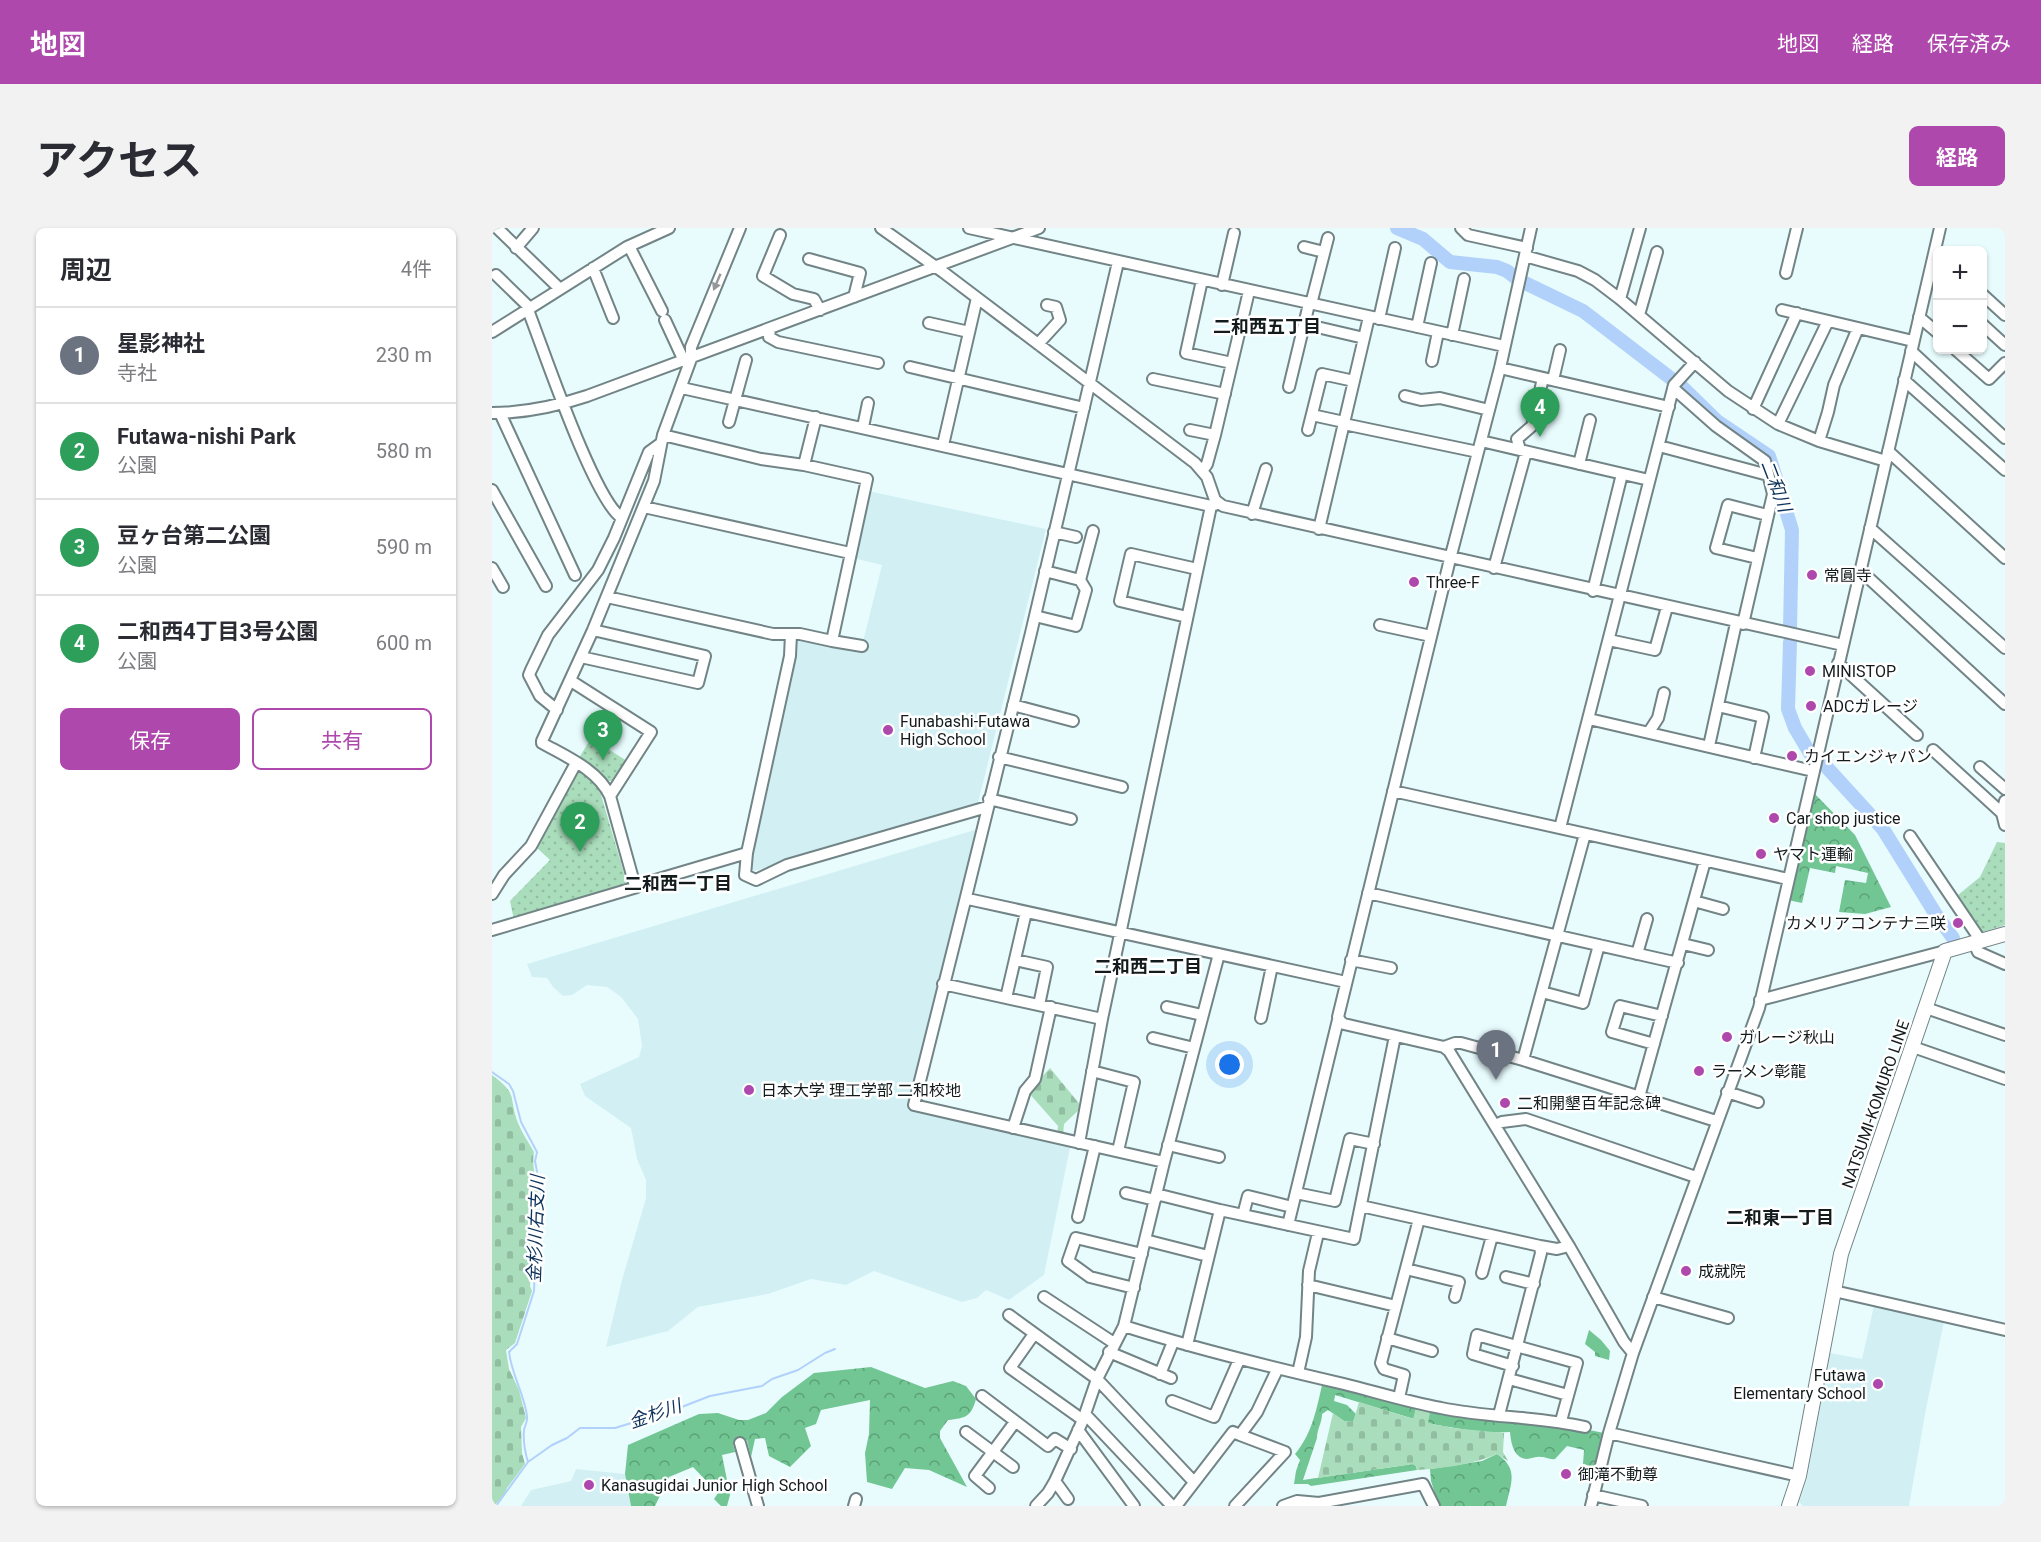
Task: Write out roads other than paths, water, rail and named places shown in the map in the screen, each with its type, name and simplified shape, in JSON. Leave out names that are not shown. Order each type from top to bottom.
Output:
[{"type":"main road","points":[[1945,951],[2005,934]]},
{"type":"main road","name":"NATSUMI-KOMURO LINE","points":[[1789,1506],[1799,1476],[1834,1291],[1848,1233],[1945,951]]},
{"type":"street","points":[[497,228],[559,288]]},
{"type":"street","points":[[516,248],[533,228]]},
{"type":"street","points":[[492,332],[629,246],[669,228]]},
{"type":"street","points":[[637,887],[633,883],[610,796],[598,778],[542,743],[542,738],[571,681],[644,507],[654,481],[662,440],[682,388],[691,347],[740,228]]},
{"type":"street","points":[[881,228],[1195,463],[1207,477],[1214,505],[1197,569],[1101,1019],[1079,1143]]},
{"type":"street","points":[[969,228],[1504,346]]},
{"type":"street","points":[[575,575],[496,413],[563,404],[688,360],[1039,228]]},
{"type":"street","points":[[1461,228],[1468,235],[1526,252],[1578,271],[1595,280],[1728,392],[1778,424],[1820,441],[1887,456],[2005,558]]},
{"type":"street","points":[[1288,1225],[1450,558],[1500,368],[1532,228]]},
{"type":"street","points":[[1620,299],[1640,228]]},
{"type":"street","points":[[1786,273],[1797,228]]},
{"type":"street","points":[[1937,246],[1940,228]]},
{"type":"street","points":[[1222,285],[1234,233]]},
{"type":"street","points":[[780,235],[763,276],[794,294],[814,299],[820,310]]},
{"type":"street","points":[[1289,387],[1328,238]]},
{"type":"street","points":[[629,246],[663,316],[688,360]]},
{"type":"street","points":[[1304,247],[1324,252]]},
{"type":"street","points":[[1319,529],[1364,338],[1374,318],[1395,248]]},
{"type":"street","points":[[1639,315],[1657,252]]},
{"type":"street","points":[[809,259],[860,273],[855,297]]},
{"type":"street","points":[[1642,1506],[1592,1500],[1609,1433],[1634,1353],[1760,1000],[1933,261]]},
{"type":"street","points":[[1118,262],[1035,616],[914,1105],[1164,1162]]},
{"type":"street","points":[[1417,327],[1431,263]]},
{"type":"street","points":[[593,268],[613,318]]},
{"type":"street","points":[[496,275],[529,309],[563,404],[597,484],[615,514],[622,518]]},
{"type":"street","points":[[1929,275],[1933,279]]},
{"type":"street","points":[[1452,335],[1464,279]]},
{"type":"street","points":[[1202,280],[1186,353],[1232,363]]},
{"type":"street","points":[[1202,471],[1207,464],[1215,435],[1249,291]]},
{"type":"street","points":[[943,445],[977,298]]},
{"type":"street","points":[[1987,298],[2005,315]]},
{"type":"street","points":[[1038,344],[1060,320],[1056,307],[1047,305]]},
{"type":"street","points":[[1782,310],[1858,328],[1912,346],[2005,438]]},
{"type":"street","points":[[1753,409],[1797,313]]},
{"type":"street","points":[[1919,317],[1933,329]]},
{"type":"street","points":[[1778,424],[1828,321]]},
{"type":"street","points":[[929,323],[969,332]]},
{"type":"street","points":[[1304,324],[1364,338]]},
{"type":"street","points":[[1820,441],[1834,385],[1858,328]]},
{"type":"street","points":[[1987,328],[2005,345]]},
{"type":"street","points":[[770,329],[770,337],[778,342],[878,363]]},
{"type":"street","points":[[1432,361],[1438,332]]},
{"type":"street","points":[[1494,568],[1523,451],[1517,439],[1532,426],[1560,350]]},
{"type":"street","points":[[1961,354],[1989,379],[2005,363]]},
{"type":"street","points":[[729,422],[746,360]]},
{"type":"street","points":[[1560,828],[1669,407],[1676,384],[1695,362]]},
{"type":"street","points":[[910,367],[1084,408]]},
{"type":"street","points":[[1500,368],[1669,407]]},
{"type":"street","points":[[1308,430],[1322,374],[1354,381]]},
{"type":"street","points":[[1153,378],[1225,394]]},
{"type":"street","points":[[1904,380],[2005,470]]},
{"type":"street","points":[[1676,384],[1716,426],[1765,461],[1773,494],[1709,746]]},
{"type":"street","points":[[682,388],[1843,645]]},
{"type":"street","points":[[1405,396],[1421,400],[1440,398],[1489,410]]},
{"type":"street","points":[[863,427],[868,403]]},
{"type":"street","points":[[1312,415],[1344,423],[1479,446],[1523,451],[1649,480]]},
{"type":"street","points":[[804,465],[816,417]]},
{"type":"street","points":[[1579,464],[1590,420]]},
{"type":"street","points":[[1190,430],[1215,435]]},
{"type":"street","points":[[662,440],[804,465],[867,479],[832,641]]},
{"type":"street","points":[[557,710],[540,696],[529,675],[548,635],[593,578],[650,452],[662,440]]},
{"type":"street","points":[[1659,446],[1768,475]]},
{"type":"street","points":[[1252,514],[1266,469]]},
{"type":"street","points":[[1593,591],[1622,474]]},
{"type":"street","points":[[492,490],[546,586]]},
{"type":"street","points":[[1757,558],[1716,548],[1728,505],[1767,515]]},
{"type":"street","points":[[644,507],[850,553]]},
{"type":"street","points":[[1870,528],[2005,648]]},
{"type":"street","points":[[1080,580],[1093,531]]},
{"type":"street","points":[[1054,532],[1076,537]]},
{"type":"street","points":[[1187,617],[1120,601],[1131,554],[1197,569]]},
{"type":"street","points":[[492,568],[503,587]]},
{"type":"street","points":[[1860,570],[2005,704]]},
{"type":"street","points":[[1035,616],[1076,626],[1086,590],[1080,580],[1045,571]]},
{"type":"street","points":[[607,597],[773,634],[800,634],[862,646]]},
{"type":"street","points":[[1609,640],[1655,650],[1667,607]]},
{"type":"street","points":[[1380,625],[1431,636]]},
{"type":"street","points":[[581,657],[698,683],[705,656],[593,630]]},
{"type":"street","points":[[791,634],[790,656],[747,852],[745,875],[756,880],[787,865],[988,803],[1071,819]]},
{"type":"street","points":[[1838,663],[1917,735]]},
{"type":"street","points":[[571,681],[651,732],[610,796]]},
{"type":"street","points":[[1649,732],[1658,718],[1664,693]]},
{"type":"street","points":[[1013,705],[1073,721]]},
{"type":"street","points":[[1718,706],[1763,717],[1754,758]]},
{"type":"street","points":[[1589,719],[1813,771]]},
{"type":"street","points":[[1933,750],[2004,807],[2005,825]]},
{"type":"street","points":[[999,758],[1122,787]]},
{"type":"street","points":[[492,894],[504,875],[531,846],[576,763]]},
{"type":"street","points":[[1980,767],[2005,789]]},
{"type":"street","points":[[1393,791],[1788,879]]},
{"type":"street","points":[[1523,1060],[1585,834]]},
{"type":"street","points":[[1910,836],[1978,942],[1978,952],[2005,964]]},
{"type":"street","points":[[492,930],[747,852]]},
{"type":"street","points":[[1639,1097],[1705,861]]},
{"type":"street","points":[[1368,893],[1678,963]]},
{"type":"street","points":[[966,897],[1346,982]]},
{"type":"street","points":[[1694,901],[1723,909]]},
{"type":"street","points":[[1006,998],[1026,912]]},
{"type":"street","points":[[1637,954],[1647,919]]},
{"type":"street","points":[[1683,944],[1708,950]]},
{"type":"street","points":[[1542,992],[1583,1003],[1599,945]]},
{"type":"street","points":[[1760,1000],[1945,951]]},
{"type":"street","points":[[1036,1506],[1048,1493],[1071,1449],[1097,1379],[1124,1326],[1168,1145],[1219,954]]},
{"type":"street","points":[[1015,960],[1047,967],[1039,1005]]},
{"type":"street","points":[[1351,960],[1390,968]]},
{"type":"street","points":[[1261,1018],[1272,966]]},
{"type":"street","points":[[943,984],[1101,1019]]},
{"type":"street","points":[[1654,1044],[1612,1032],[1620,1006],[1662,1016]]},
{"type":"street","points":[[1013,1128],[1025,1090],[1035,1079],[1051,1007]]},
{"type":"street","points":[[1167,1007],[1202,1015]]},
{"type":"street","points":[[1926,1008],[2005,1035]]},
{"type":"street","points":[[1338,1020],[1344,1024],[1444,1047],[1449,1051],[1569,1246],[1624,1342],[1634,1353]]},
{"type":"street","points":[[1125,1193],[1220,1210],[1353,1239],[1395,1036]]},
{"type":"street","points":[[1153,1038],[1194,1048]]},
{"type":"street","points":[[1444,1047],[1461,1043],[1523,1060],[1716,1121]]},
{"type":"street","points":[[1913,1047],[2005,1079]]},
{"type":"street","points":[[1092,1071],[1134,1082],[1118,1151]]},
{"type":"street","points":[[1727,1092],[1758,1102]]},
{"type":"street","points":[[1495,1125],[1526,1119],[1696,1177]]},
{"type":"street","points":[[1296,1193],[1335,1201],[1350,1139],[1374,1144]]},
{"type":"street","points":[[1168,1145],[1219,1157]]},
{"type":"street","points":[[1078,1217],[1095,1146]]},
{"type":"street","points":[[1243,1215],[1248,1196],[1292,1207]]},
{"type":"street","points":[[1361,1206],[1540,1246],[1557,1249],[1569,1246]]},
{"type":"street","points":[[1186,1345],[1220,1210]]},
{"type":"street","points":[[1399,1398],[1404,1375],[1382,1366],[1387,1338],[1419,1218]]},
{"type":"street","points":[[1298,1373],[1306,1337],[1309,1271],[1318,1233]]},
{"type":"street","points":[[1482,1273],[1492,1236]]},
{"type":"street","points":[[1134,1288],[1090,1277],[1068,1261],[1076,1238],[1142,1254]]},
{"type":"street","points":[[1145,1240],[1208,1256]]},
{"type":"street","points":[[1499,1415],[1542,1253],[1540,1246]]},
{"type":"street","points":[[1406,1269],[1459,1281],[1455,1297]]},
{"type":"street","points":[[1506,1277],[1534,1284]]},
{"type":"street","points":[[1308,1285],[1396,1306]]},
{"type":"street","points":[[1834,1291],[2005,1330]]},
{"type":"street","points":[[1044,1297],[1112,1348],[1166,1376],[1173,1342]]},
{"type":"street","points":[[1653,1297],[1728,1318]]},
{"type":"street","points":[[1009,1315],[1097,1379],[1194,1482]]},
{"type":"street","points":[[1124,1326],[1173,1342],[1277,1370],[1298,1373],[1450,1410],[1480,1415],[1561,1421],[1585,1427]]},
{"type":"street","points":[[1034,1334],[1010,1368],[1082,1421],[1174,1506],[1233,1432],[1285,1452],[1235,1506]]},
{"type":"street","points":[[1513,1366],[1473,1354],[1478,1335],[1577,1363],[1561,1421]]},
{"type":"street","points":[[1387,1338],[1432,1351]]},
{"type":"street","points":[[1172,1401],[1214,1417],[1239,1360]]},
{"type":"street","points":[[1240,1435],[1257,1412],[1277,1370]]},
{"type":"street","points":[[1509,1379],[1568,1395]]},
{"type":"street","points":[[982,1396],[1048,1446],[1056,1439],[1071,1449]]},
{"type":"street","points":[[1082,1421],[1134,1506]]},
{"type":"street","points":[[989,1488],[975,1476],[1015,1422]]},
{"type":"street","points":[[966,1432],[1013,1467]]},
{"type":"street","points":[[1609,1433],[1799,1476]]},
{"type":"street","points":[[740,1443],[758,1506]]},
{"type":"street","points":[[1055,1481],[1068,1499]]},
{"type":"street","points":[[1283,1506],[1297,1501],[1319,1503],[1423,1484],[1434,1506]]},
{"type":"waterway","name":"二和川","points":[[1397,228],[1423,239],[1450,262],[1497,267],[1516,278]]},
{"type":"waterway","name":"二和川","points":[[1521,281],[1583,311],[1673,380]]},
{"type":"waterway","name":"二和川","points":[[1678,383],[1717,421],[1769,456],[1792,530],[1790,629]]},
{"type":"waterway","name":"二和川","points":[[1790,642],[1788,709],[1795,728],[1811,755]]},
{"type":"waterway","name":"二和川","points":[[1821,761],[1883,829],[1953,938]]},
{"type":"waterway","name":"金杉川右支川","points":[[492,1072],[509,1084],[513,1091],[521,1122],[537,1152],[535,1161],[541,1193],[540,1235],[534,1291],[517,1344],[509,1352],[527,1416],[524,1438],[528,1462]]},
{"type":"waterway","name":"金杉川","points":[[496,1506],[528,1462],[580,1428],[615,1428],[710,1396],[762,1386],[772,1379],[798,1370],[835,1349]]},
{"type":"place","name":"二和西4丁目3号公園","points":[[1540,437]]},
{"type":"place","name":"常圓寺","points":[[1812,575]]},
{"type":"place","name":"Three-F","points":[[1414,582]]},
{"type":"place","name":"MINISTOP","points":[[1810,671]]},
{"type":"place","name":"ADCガレージ","points":[[1811,706]]},
{"type":"place","name":"Funabashi-Futawa High School","points":[[888,730]]},
{"type":"place","name":"カイエンジャパン","points":[[1792,756]]},
{"type":"place","name":"豆ヶ台第二公園","points":[[603,760]]},
{"type":"place","name":"Car shop justice","points":[[1774,818]]},
{"type":"place","name":"Futawa-nishi Park","points":[[580,852]]},
{"type":"place","name":"ヤマト運輸","points":[[1761,854]]},
{"type":"place","name":"カメリアコンテナ三咲","points":[[1958,923]]},
{"type":"place","name":"ガレージ秋山","points":[[1727,1037]]},
{"type":"place","name":"ラーメン彰龍","points":[[1699,1071]]},
{"type":"place","name":"星影神社","points":[[1496,1080]]},
{"type":"place","name":"日本大学 理工学部 二和校地","points":[[749,1090]]},
{"type":"place","name":"二和開墾百年記念碑","points":[[1505,1103]]},
{"type":"place","name":"成就院","points":[[1686,1271]]},
{"type":"place","name":"Futawa Elementary School","points":[[1878,1384]]},
{"type":"place","name":"御滝不動尊","points":[[1566,1474]]},
{"type":"place","name":"Kanasugidai Junior High School","points":[[589,1485]]},
{"type":"district","name":"二和西五丁目","points":[[1267,327]]},
{"type":"district","name":"二和西一丁目","points":[[678,884]]},
{"type":"district","name":"二和西二丁目","points":[[1148,967]]},
{"type":"district","name":"二和東一丁目","points":[[1780,1218]]}]
